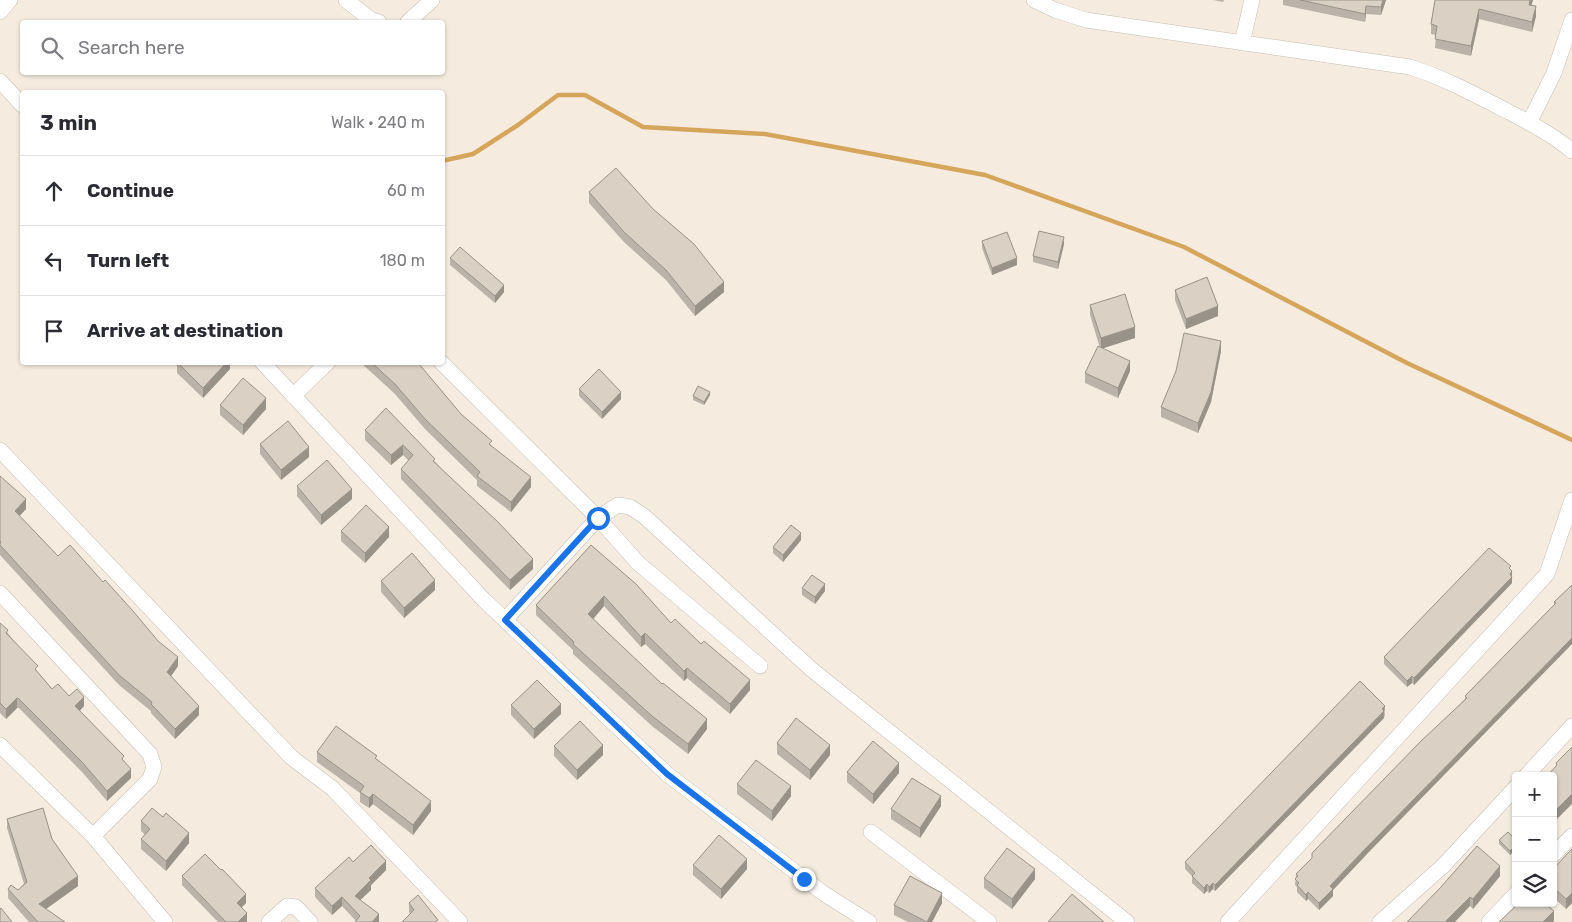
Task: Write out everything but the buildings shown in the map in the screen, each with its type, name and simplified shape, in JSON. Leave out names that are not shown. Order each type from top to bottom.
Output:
[{"type":"street","points":[[0,12],[10,0]]},
{"type":"street","points":[[346,0],[373,20]]},
{"type":"street","points":[[410,20],[432,0]]},
{"type":"street","points":[[1034,0],[1055,10],[1086,20],[1410,67],[1440,77],[1529,123],[1572,151]]},
{"type":"street","points":[[1242,43],[1252,0]]},
{"type":"street","points":[[1529,123],[1554,73],[1572,20]]},
{"type":"street","points":[[0,81],[20,103]]},
{"type":"street","points":[[265,365],[505,620],[667,774],[823,893],[868,922]]},
{"type":"street","points":[[293,396],[325,365]]},
{"type":"street","points":[[444,365],[598,518],[638,563],[760,666]]},
{"type":"street","points":[[0,450],[291,758],[332,788],[460,922]]},
{"type":"street","points":[[1228,922],[1547,574],[1572,500]]},
{"type":"street","points":[[505,620],[598,518],[618,505],[630,507],[644,516],[811,669],[1127,922]]},
{"type":"street","points":[[0,593],[150,754],[154,766],[150,779],[93,836]]},
{"type":"street","points":[[1530,772],[1572,726]]},
{"type":"street","points":[[0,745],[93,836],[165,922]]},
{"type":"street","points":[[1380,922],[1443,866],[1512,791]]},
{"type":"street","points":[[871,832],[989,922]]},
{"type":"street","points":[[1557,851],[1572,836]]},
{"type":"street","points":[[1488,922],[1512,898]]},
{"type":"street","points":[[269,922],[288,906],[296,907],[310,922]]},
{"type":"waterway","points":[[445,160],[473,154],[518,125],[558,95],[585,95],[643,127],[765,134],[985,175],[1184,247],[1407,363],[1572,440]]},
{"type":"route","points":[[598,518],[526,600],[505,620],[667,774],[804,879]]}]
